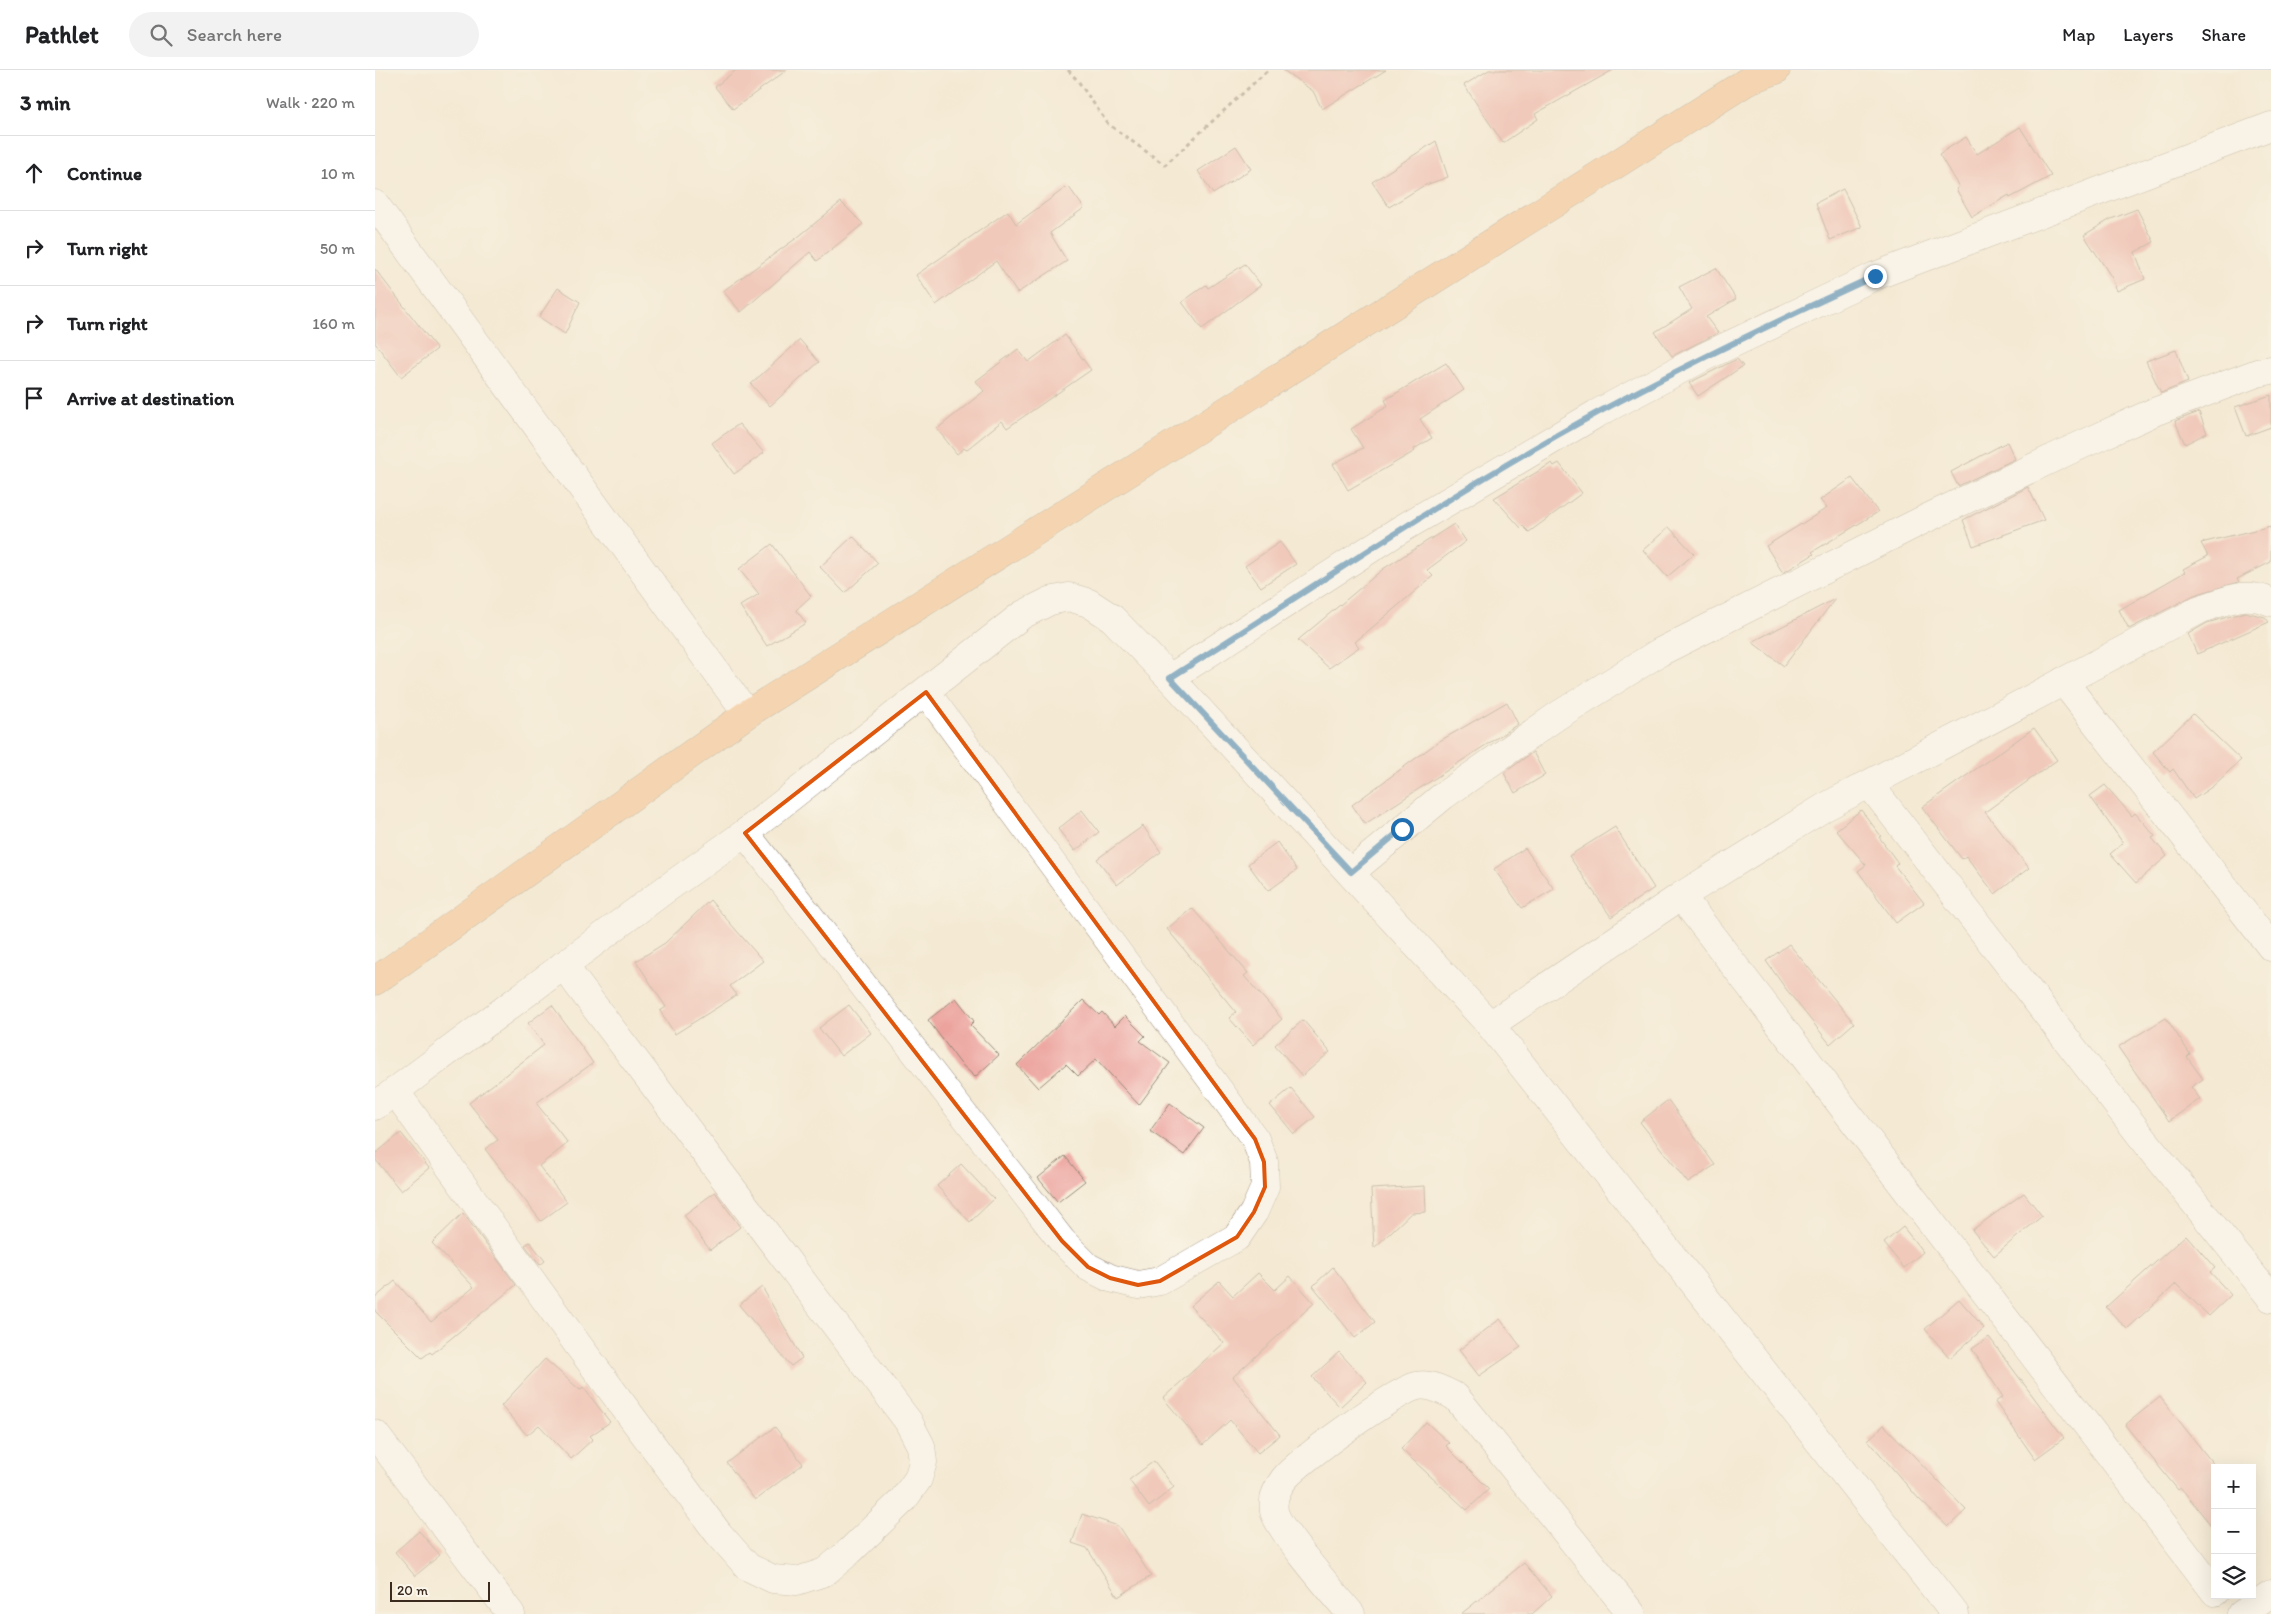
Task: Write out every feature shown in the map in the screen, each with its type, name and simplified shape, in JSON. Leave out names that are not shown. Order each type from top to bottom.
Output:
[{"type":"main road","points":[[375,981],[747,714],[1751,80],[1776,70]]},
{"type":"street","points":[[1170,678],[1398,531],[1596,414],[1704,357],[1875,276],[2195,153],[2271,126]]},
{"type":"street","points":[[375,204],[747,714]]},
{"type":"street","points":[[1351,872],[1443,796],[1557,716],[1660,652],[1921,521],[2068,451],[2154,412],[2257,373],[2271,370]]},
{"type":"street","points":[[1490,1025],[1681,896],[1825,808],[2201,609],[2243,595],[2262,598],[2271,602]]},
{"type":"street","points":[[563,965],[903,1413],[921,1446],[923,1462],[918,1479],[903,1500],[825,1572],[797,1581],[773,1579],[749,1567],[724,1540],[584,1353],[385,1098],[563,965],[745,833],[794,792],[926,692],[1022,614],[1050,600],[1069,597],[1089,603],[1112,618],[1170,678],[1351,872],[1490,1025],[1955,1614]]},
{"type":"street","points":[[2063,681],[2271,947]]},
{"type":"street","points":[[745,833],[1062,1241],[1088,1267],[1110,1278],[1137,1285],[1160,1281],[1237,1237],[1254,1212],[1265,1186],[1264,1162],[1255,1139],[926,692]]},
{"type":"street","points":[[1870,785],[2135,1129],[2271,1298]]},
{"type":"street","points":[[1681,896],[2211,1587]]},
{"type":"street","points":[[1351,1614],[1285,1532],[1274,1512],[1274,1496],[1283,1480],[1299,1464],[1392,1398],[1418,1386],[1438,1388],[1456,1397],[1632,1614]]},
{"type":"street","points":[[375,1434],[511,1614]]},
{"type":"street","points":[[2242,1614],[2271,1594]]},
{"type":"street","points":[[2220,1599],[2231,1614]]},
{"type":"path","points":[[1068,70],[1079,81],[1108,124],[1165,165],[1268,70]]},
{"type":"highlighted area","points":[[926,692],[1255,1139],[1264,1162],[1265,1187],[1254,1212],[1237,1237],[1160,1281],[1138,1285],[1110,1278],[1088,1267],[1062,1241],[745,833]]},
{"type":"building","points":[[736,70],[787,70],[733,109],[715,87]]},
{"type":"building","points":[[1283,70],[1386,70],[1322,109],[1313,91]]},
{"type":"building","points":[[1489,70],[1613,70],[1535,114],[1538,119],[1503,143],[1464,85]]},
{"type":"building","points":[[2020,127],[2051,176],[2010,198],[2009,195],[1972,217],[1956,189],[1959,187],[1939,154],[1966,137],[1977,154]]},
{"type":"building","points":[[1436,141],[1448,177],[1423,186],[1389,207],[1372,182]]},
{"type":"building","points":[[1236,146],[1251,169],[1213,194],[1198,171]]},
{"type":"building","points":[[1068,186],[1084,208],[1050,233],[1067,261],[1017,293],[996,261],[936,305],[916,275],[1008,211],[1016,224]]},
{"type":"building","points":[[1843,189],[1862,227],[1830,240],[1816,203]]},
{"type":"building","points":[[841,202],[863,224],[817,261],[810,252],[741,312],[723,291],[798,237]]},
{"type":"building","points":[[2137,209],[2154,242],[2135,252],[2145,279],[2117,291],[2112,278],[2084,235],[2111,219]]},
{"type":"building","points":[[1245,264],[1261,285],[1202,329],[1182,302],[1206,285],[1208,288]]},
{"type":"building","points":[[1716,268],[1736,299],[1706,317],[1718,333],[1672,356],[1655,332],[1692,309],[1679,287]]},
{"type":"building","points":[[375,269],[437,349],[401,377],[375,343]]},
{"type":"building","points":[[558,288],[580,302],[565,334],[539,317]]},
{"type":"building","points":[[1065,335],[1091,370],[1007,428],[1002,421],[966,450],[964,448],[957,454],[937,429],[984,391],[976,381],[1018,349],[1028,362]]},
{"type":"building","points":[[800,340],[819,362],[770,406],[751,384]]},
{"type":"building","points":[[2176,350],[2188,382],[2161,393],[2146,361]]},
{"type":"building","points":[[1737,359],[1743,366],[1698,396],[1689,383]]},
{"type":"building","points":[[1446,363],[1464,390],[1420,419],[1432,438],[1414,449],[1415,451],[1348,490],[1333,464],[1363,448],[1351,429],[1388,406],[1385,400]]},
{"type":"building","points":[[2271,395],[2271,427],[2246,436],[2235,407]]},
{"type":"building","points":[[2199,412],[2207,433],[2185,444],[2175,421]]},
{"type":"building","points":[[739,424],[764,453],[734,474],[712,443]]},
{"type":"building","points":[[2007,442],[2015,459],[1958,486],[1951,472]]},
{"type":"building","points":[[1552,463],[1554,466],[1559,463],[1582,493],[1529,532],[1523,526],[1521,528],[1494,498]]},
{"type":"building","points":[[1852,478],[1878,512],[1812,552],[1814,554],[1783,573],[1766,546],[1827,508],[1820,500]]},
{"type":"building","points":[[2028,487],[2044,520],[1973,546],[1963,520]]},
{"type":"building","points":[[1454,524],[1466,541],[1427,570],[1433,576],[1355,642],[1359,647],[1329,668],[1298,640],[1383,569]]},
{"type":"building","points":[[2271,526],[2271,562],[2237,579],[2239,582],[2194,595],[2129,629],[2119,610],[2185,572],[2183,569],[2208,556],[2201,543]]},
{"type":"building","points":[[1669,527],[1694,554],[1667,577],[1643,550]]},
{"type":"building","points":[[853,536],[878,563],[845,593],[820,567]]},
{"type":"building","points":[[1280,542],[1296,564],[1261,587],[1245,566]]},
{"type":"building","points":[[772,544],[811,596],[796,610],[806,623],[767,646],[740,606],[759,594],[739,569]]},
{"type":"building","points":[[1835,599],[1784,666],[1752,642]]},
{"type":"building","points":[[2245,612],[2265,617],[2269,622],[2197,654],[2188,634],[2207,623]]},
{"type":"building","points":[[1507,702],[1518,724],[1365,824],[1352,805],[1438,742]]},
{"type":"building","points":[[2193,714],[2241,760],[2213,786],[2194,799],[2173,769],[2170,772],[2153,752]]},
{"type":"building","points":[[2034,728],[2057,760],[1985,812],[2029,868],[1995,894],[1966,856],[1962,859],[1922,807]]},
{"type":"building","points":[[1533,752],[1545,775],[1515,793],[1504,773]]},
{"type":"building","points":[[2105,785],[2132,816],[2135,813],[2155,836],[2152,838],[2167,856],[2136,883],[2110,854],[2123,843],[2090,796]]},
{"type":"building","points":[[1082,810],[1099,832],[1075,851],[1058,829]]},
{"type":"building","points":[[1861,810],[1881,836],[1879,837],[1898,863],[1895,866],[1924,903],[1896,923],[1858,871],[1866,865],[1836,830]]},
{"type":"building","points":[[1143,826],[1161,852],[1117,885],[1097,859]]},
{"type":"building","points":[[1615,827],[1654,888],[1611,917],[1569,856]]},
{"type":"building","points":[[1277,842],[1297,870],[1268,891],[1248,864]]},
{"type":"building","points":[[1525,848],[1554,889],[1522,908],[1494,869]]},
{"type":"building","points":[[710,900],[763,961],[730,986],[737,995],[675,1034],[660,1011],[666,1007],[636,961],[665,943]]},
{"type":"building","points":[[1192,908],[1248,973],[1244,976],[1282,1019],[1253,1045],[1229,1018],[1236,1012],[1167,929]]},
{"type":"building","points":[[1789,944],[1854,1023],[1830,1044],[1766,961]]},
{"type":"building","points":[[956,998],[974,1021],[970,1025],[999,1055],[975,1077],[960,1063],[928,1020]]},
{"type":"building","points":[[1083,1000],[1099,1015],[1102,1012],[1115,1026],[1125,1016],[1145,1036],[1140,1041],[1170,1063],[1139,1105],[1096,1059],[1078,1076],[1066,1064],[1038,1088],[1017,1065]]},
{"type":"building","points":[[552,1005],[593,1063],[536,1103],[568,1143],[539,1166],[567,1202],[541,1221],[485,1149],[498,1140],[469,1103],[544,1045],[528,1023]]},
{"type":"building","points":[[849,1005],[871,1033],[841,1056],[819,1028]]},
{"type":"building","points":[[2166,1018],[2190,1054],[2187,1057],[2203,1079],[2191,1087],[2200,1099],[2169,1121],[2118,1047]]},
{"type":"building","points":[[1303,1020],[1330,1052],[1302,1076],[1275,1045]]},
{"type":"building","points":[[1291,1088],[1315,1117],[1294,1134],[1270,1105]]},
{"type":"building","points":[[1668,1100],[1715,1165],[1688,1183],[1640,1122]]},
{"type":"building","points":[[1170,1103],[1204,1128],[1184,1155],[1150,1131]]},
{"type":"building","points":[[401,1133],[429,1168],[401,1191],[375,1159],[375,1154]]},
{"type":"building","points":[[1065,1156],[1085,1181],[1058,1202],[1038,1178]]},
{"type":"building","points":[[961,1164],[994,1199],[970,1222],[937,1186]]},
{"type":"building","points":[[1425,1186],[1426,1212],[1411,1213],[1374,1248],[1371,1189]]},
{"type":"building","points":[[715,1192],[740,1227],[710,1250],[684,1215]]},
{"type":"building","points":[[2024,1193],[2042,1216],[1994,1256],[1972,1230]]},
{"type":"building","points":[[463,1213],[516,1285],[432,1354],[430,1352],[422,1358],[375,1311],[375,1298],[395,1281],[431,1322],[474,1287],[432,1243]]},
{"type":"building","points":[[1903,1227],[1923,1252],[1904,1268],[1884,1243]]},
{"type":"building","points":[[2186,1235],[2215,1268],[2210,1272],[2231,1295],[2209,1316],[2176,1284],[2127,1329],[2106,1307]]},
{"type":"building","points":[[530,1242],[545,1261],[540,1265],[525,1245]]},
{"type":"building","points":[[1333,1267],[1375,1322],[1355,1338],[1313,1286]]},
{"type":"building","points":[[1258,1273],[1275,1290],[1290,1276],[1314,1303],[1233,1377],[1280,1435],[1258,1453],[1230,1420],[1203,1445],[1163,1398],[1224,1343],[1190,1306],[1219,1281],[1233,1296]]},
{"type":"building","points":[[762,1287],[802,1358],[791,1366],[739,1305]]},
{"type":"building","points":[[1959,1299],[1984,1328],[1950,1358],[1925,1329]]},
{"type":"building","points":[[1500,1319],[1521,1347],[1479,1376],[1459,1350]]},
{"type":"building","points":[[1989,1337],[2064,1438],[2035,1459],[1995,1402],[2003,1397],[1972,1349]]},
{"type":"building","points":[[1339,1352],[1367,1382],[1340,1407],[1312,1377]]},
{"type":"building","points":[[545,1359],[580,1390],[583,1387],[610,1422],[590,1436],[593,1439],[571,1459],[539,1425],[527,1435],[501,1406]]},
{"type":"building","points":[[2160,1397],[2213,1464],[2211,1464],[2211,1525],[2181,1488],[2178,1490],[2125,1425]]},
{"type":"building","points":[[1426,1422],[1449,1443],[1446,1446],[1489,1489],[1467,1510],[1401,1449]]},
{"type":"building","points":[[1884,1425],[1966,1510],[1948,1527],[1918,1498],[1868,1440]]},
{"type":"building","points":[[775,1427],[803,1464],[755,1500],[727,1463]]},
{"type":"building","points":[[1154,1461],[1174,1487],[1149,1507],[1129,1480]]},
{"type":"building","points":[[1082,1514],[1118,1526],[1151,1576],[1118,1597],[1087,1548],[1072,1543]]},
{"type":"building","points":[[419,1531],[440,1555],[415,1576],[395,1552]]},
{"type":"building","points":[[1524,1563],[1552,1596],[1532,1614],[1461,1614]]},
{"type":"route","points":[[1402,829],[1351,872],[1170,678],[1398,531],[1596,414],[1704,357],[1875,276]]}]
